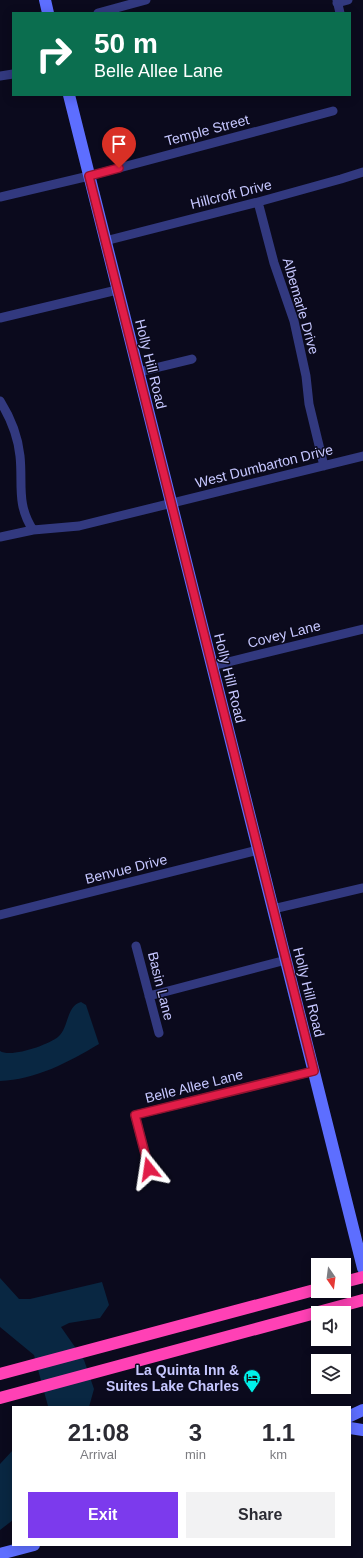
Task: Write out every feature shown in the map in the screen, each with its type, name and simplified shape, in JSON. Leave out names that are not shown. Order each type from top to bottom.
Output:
[{"type":"highway","points":[[351,1280],[363,1277]]},
{"type":"highway","points":[[0,1374],[311,1291]]},
{"type":"highway","points":[[4,1396],[363,1300]]},
{"type":"street","points":[[45,0],[48,12]]},
{"type":"street","points":[[102,12],[146,0]]},
{"type":"street","points":[[340,12],[337,1],[348,0]]},
{"type":"street","points":[[0,76],[12,74]]},
{"type":"street","name":"Holly Hill Road","points":[[69,96],[314,1071],[359,1233],[363,1268]]},
{"type":"street","name":"Temple Street","points":[[0,197],[89,176],[333,111]]},
{"type":"street","name":"Hillcroft Drive","points":[[105,241],[258,202],[363,172]]},
{"type":"street","name":"Albemarle Drive","points":[[258,202],[274,263],[288,301],[298,335],[306,376],[309,404],[324,466]]},
{"type":"street","points":[[0,318],[117,290]]},
{"type":"street","points":[[138,372],[192,359]]},
{"type":"street","points":[[0,401],[11,422],[16,438],[21,468],[22,505],[33,530]]},
{"type":"street","name":"West Dumbarton Drive","points":[[0,537],[33,530],[79,526],[363,456]]},
{"type":"street","name":"Covey Lane","points":[[212,666],[363,629]]},
{"type":"street","name":"Benvue Drive","points":[[0,915],[258,850]]},
{"type":"street","points":[[273,909],[363,888]]},
{"type":"street","name":"Basin Lane","points":[[136,946],[159,1033]]},
{"type":"street","points":[[149,996],[286,960]]},
{"type":"street","name":"Belle Allee Lane","points":[[149,1169],[135,1115],[314,1071]]},
{"type":"street","points":[[351,1416],[363,1410]]},
{"type":"street","points":[[351,1428],[363,1430]]},
{"type":"street","points":[[0,1554],[30,1546]]},
{"type":"water","points":[[81,1002],[86,1005],[99,1044],[64,1063],[39,1074],[13,1080],[0,1081],[0,1051],[5,1053],[21,1052],[46,1044],[58,1037],[62,1033],[70,1012],[76,1004]]},
{"type":"water","points":[[0,1278],[19,1299],[30,1299],[102,1282],[109,1305],[100,1318],[69,1323],[61,1327],[84,1360],[94,1389],[89,1406],[48,1406],[34,1355],[0,1327]]},
{"type":"water","points":[[12,1451],[12,1521],[0,1530],[0,1464]]},
{"type":"place","name":"La Quinta Inn & Suites Lake Charles","points":[[252,1393]]},
{"type":"route","points":[[119,168],[89,176],[314,1071],[135,1115],[149,1169]]}]
